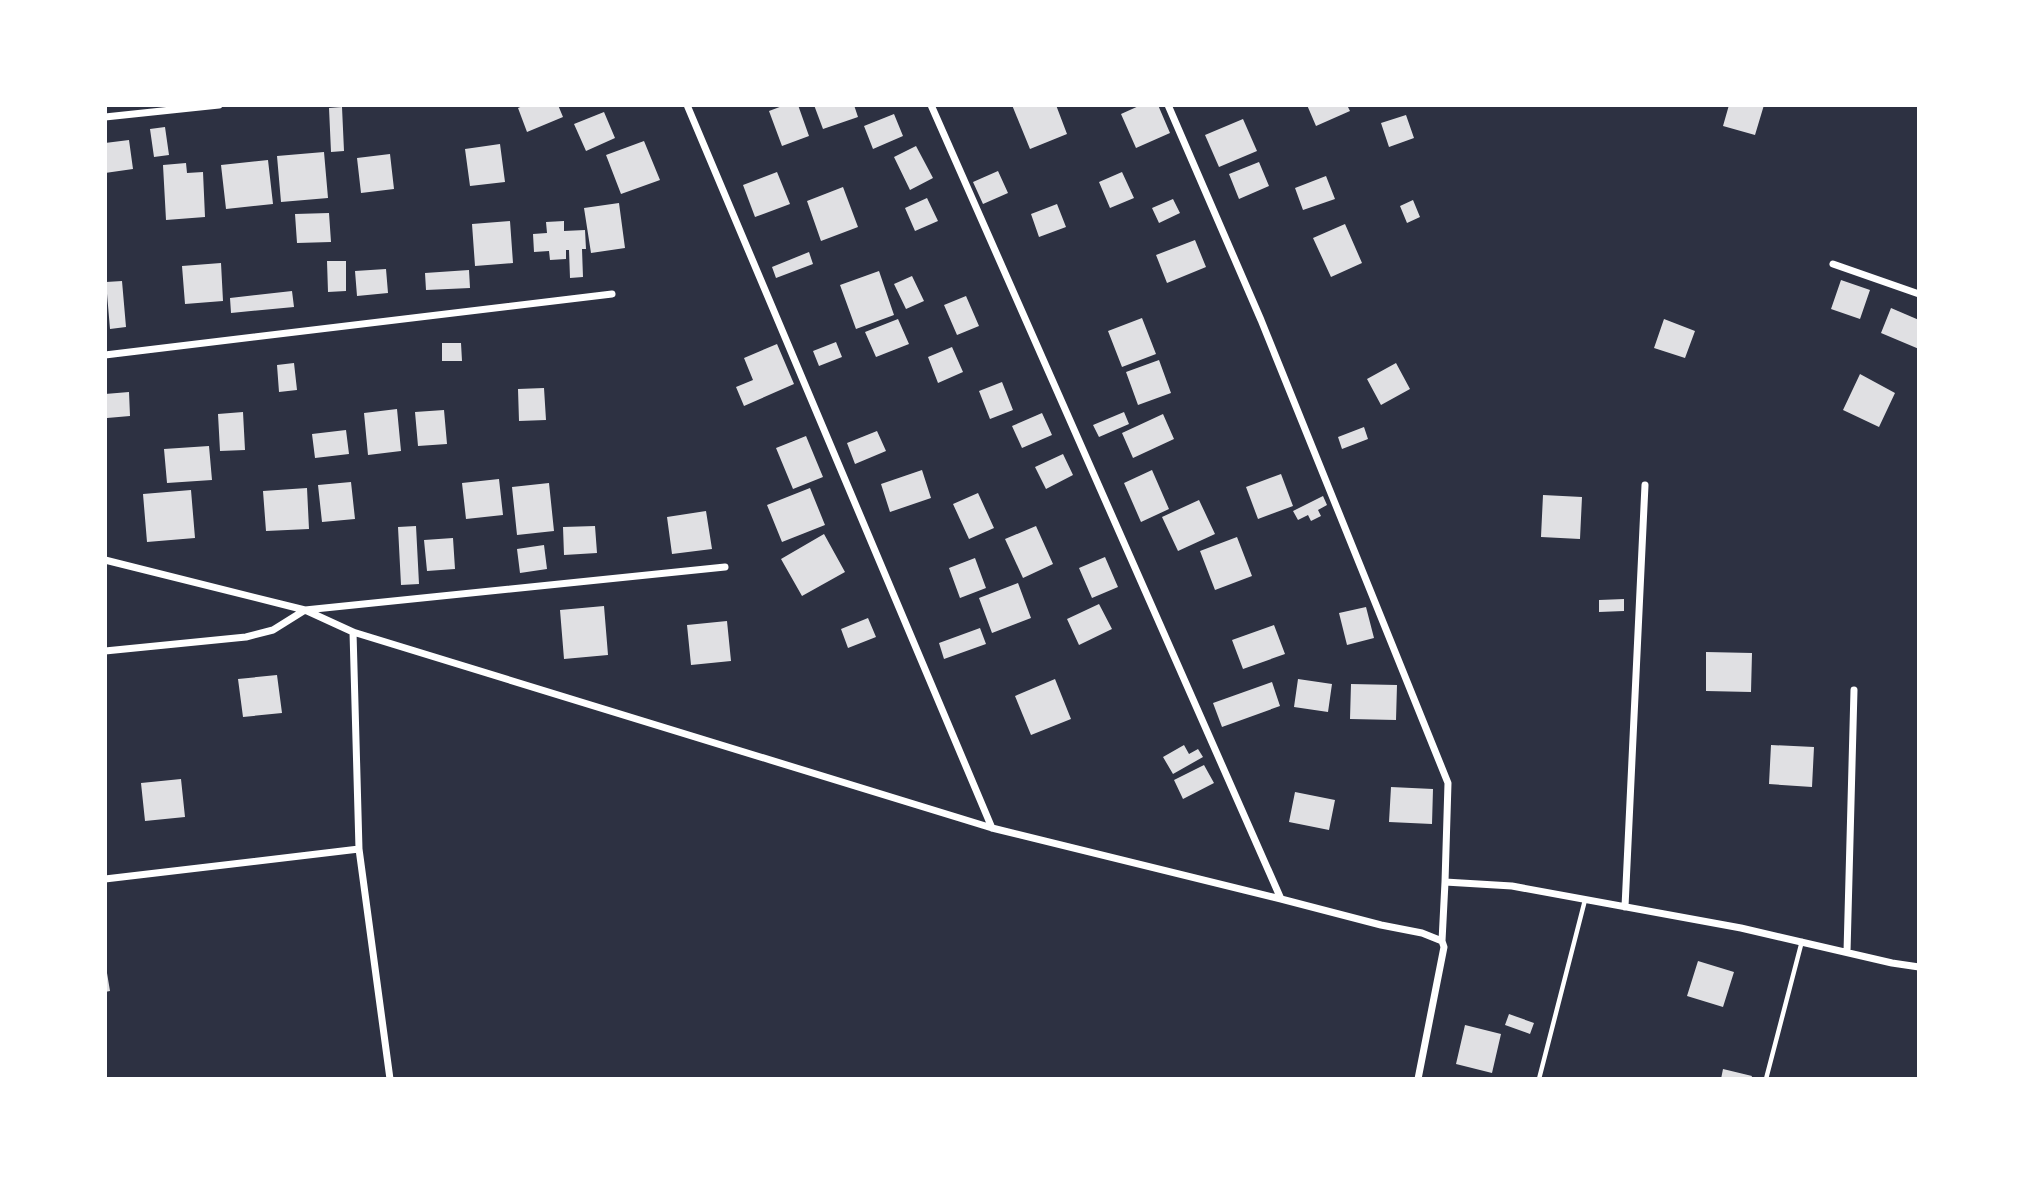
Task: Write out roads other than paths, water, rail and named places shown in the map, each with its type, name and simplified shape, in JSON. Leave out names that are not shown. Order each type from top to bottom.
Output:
[{"type":"street","points":[[105,117],[219,105]]},
{"type":"street","points":[[687,105],[992,828]]},
{"type":"street","points":[[931,105],[1281,899]]},
{"type":"street","points":[[1168,105],[1261,320],[1448,783],[1442,942],[1444,947],[1418,1079]]},
{"type":"street","points":[[1833,264],[1919,295]]},
{"type":"street","points":[[105,355],[612,294]]},
{"type":"street","points":[[1625,907],[1645,485]]},
{"type":"street","points":[[105,560],[305,610],[353,632],[992,828],[1422,933],[1442,942]]},
{"type":"street","points":[[105,651],[246,637],[273,630],[305,610],[725,567]]},
{"type":"street","points":[[353,632],[359,849],[390,1079]]},
{"type":"street","points":[[1847,952],[1854,690]]},
{"type":"street","points":[[105,878],[359,849]]},
{"type":"street","points":[[1445,882],[1512,886],[1802,940],[1892,963],[1919,967]]},
{"type":"lane","points":[[1539,1079],[1585,900]]},
{"type":"lane","points":[[1766,1079],[1802,940]]}]
